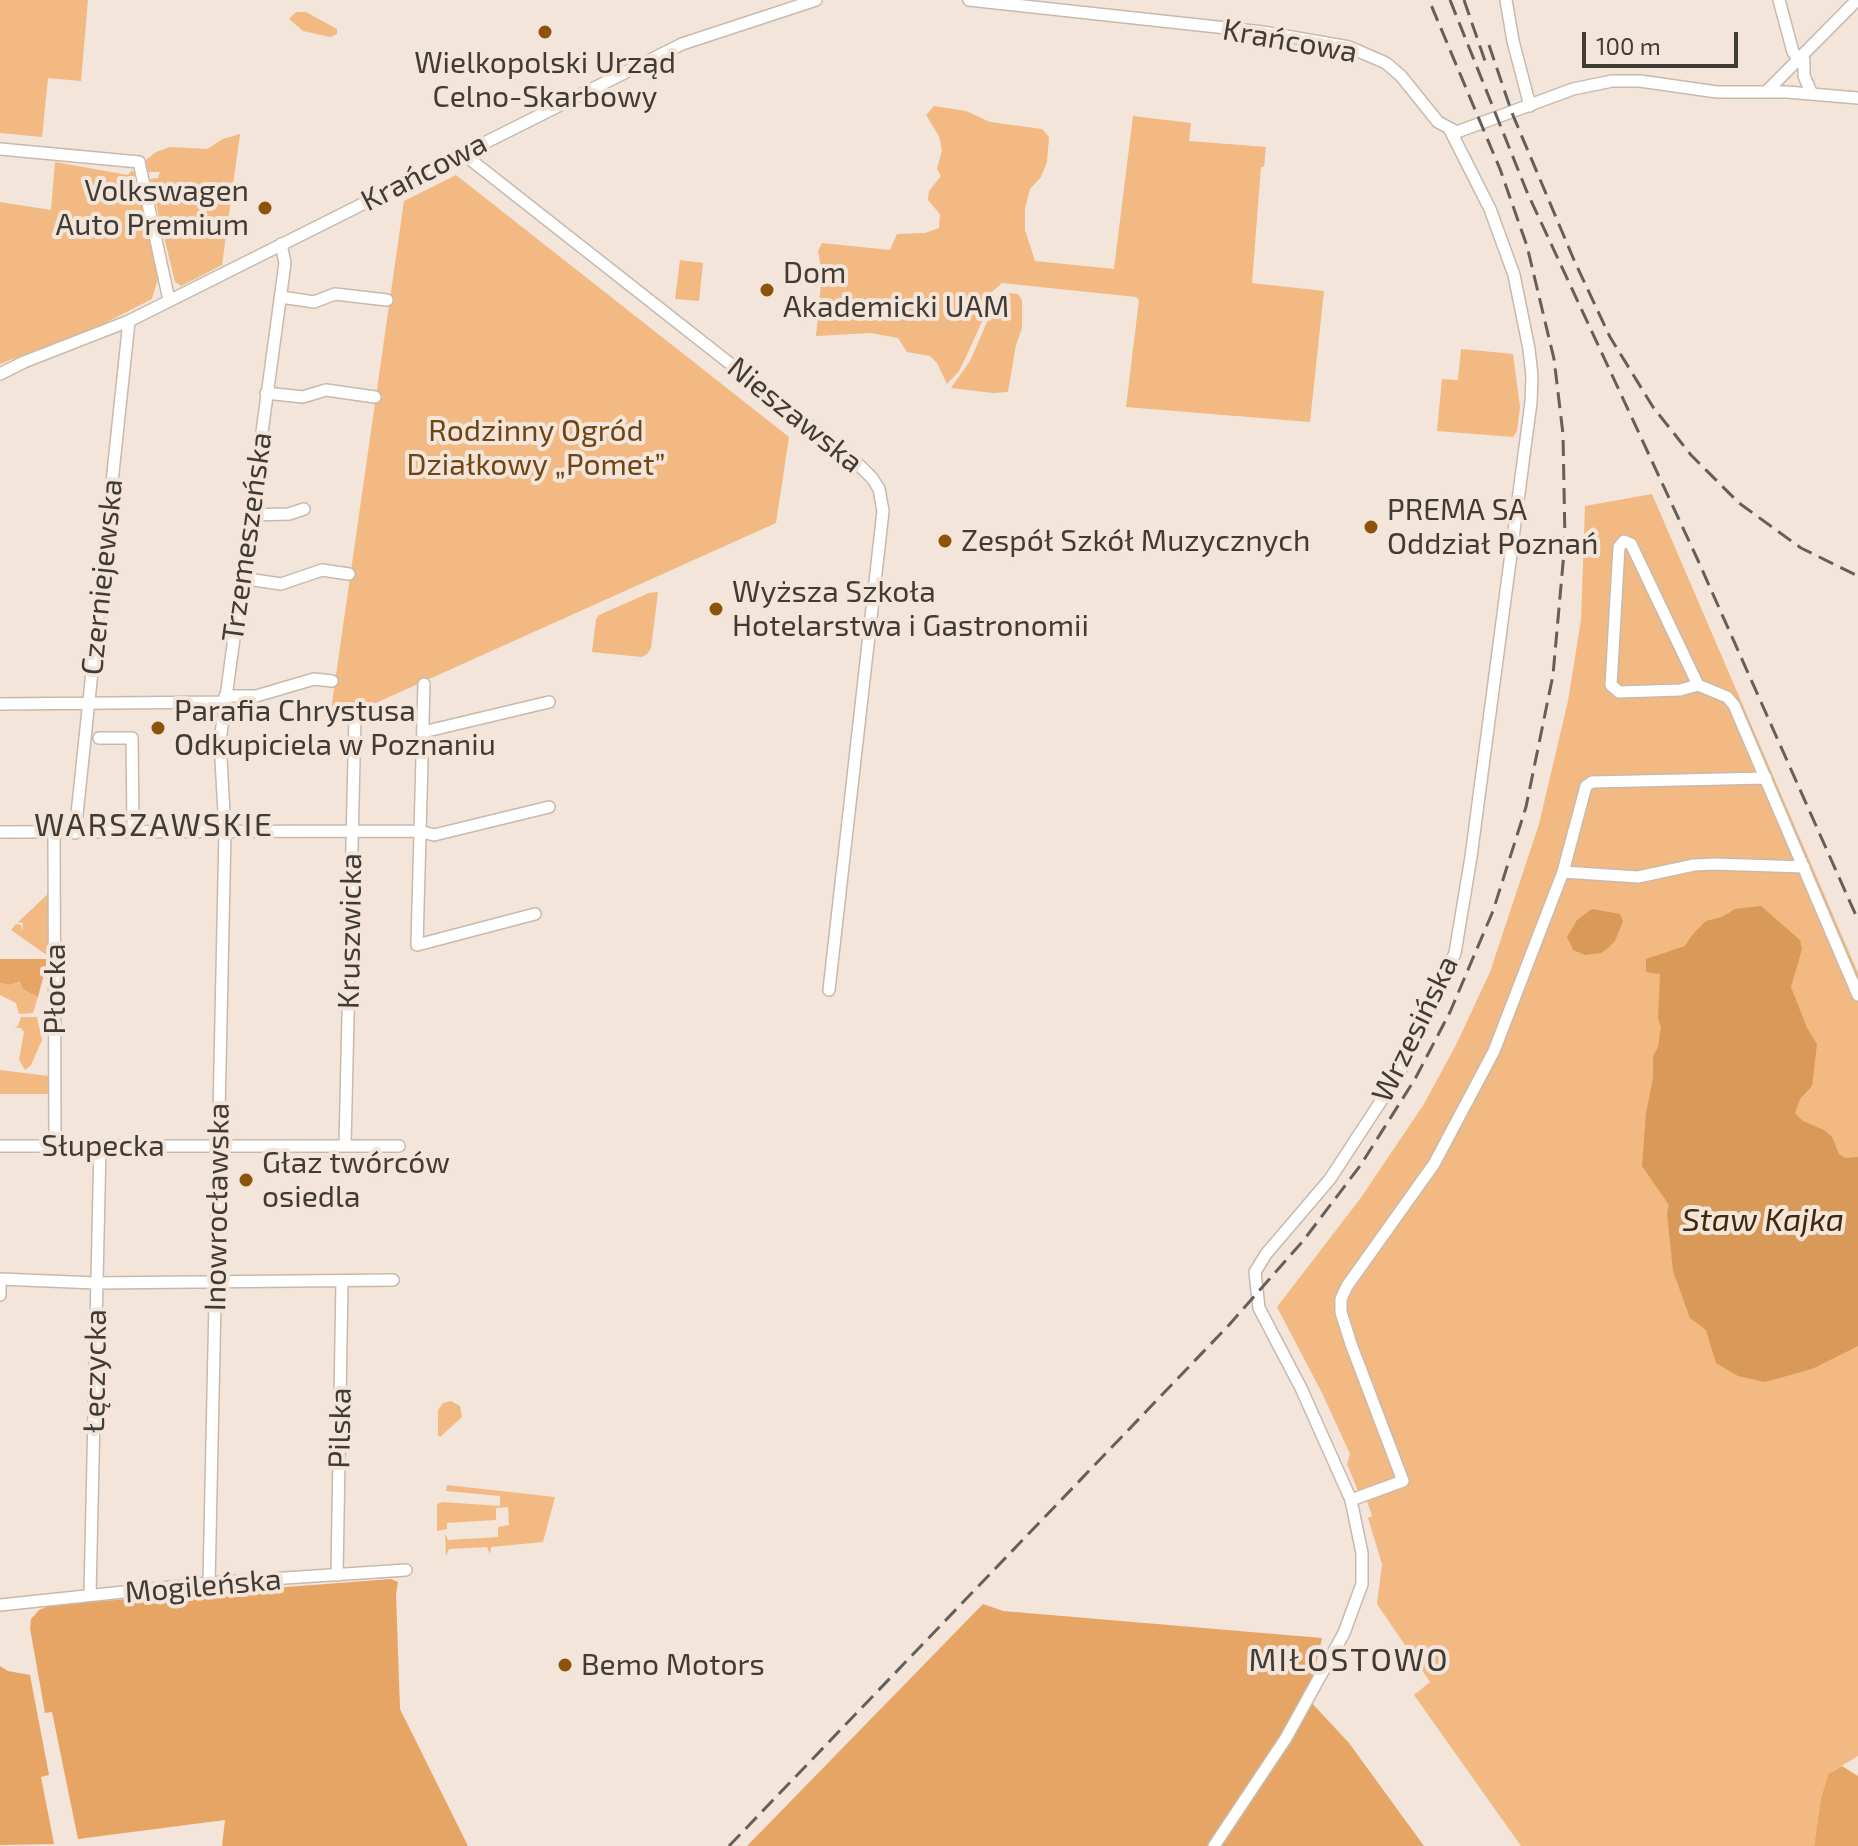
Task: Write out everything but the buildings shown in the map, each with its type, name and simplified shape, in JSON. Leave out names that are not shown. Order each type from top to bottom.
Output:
[{"type":"street","name":"Krańcowa","points":[[0,374],[129,321],[682,44],[816,0]]},
{"type":"street","name":"Krańcowa","points":[[969,0],[1263,32],[1349,47],[1386,63],[1401,76],[1433,118],[1450,130]]},
{"type":"street","points":[[1506,0],[1530,106]]},
{"type":"street","points":[[1779,0],[1793,52],[1812,94]]},
{"type":"street","points":[[1767,91],[1800,62],[1857,0]]},
{"type":"street","points":[[1450,130],[1464,131],[1587,85],[1622,80],[1717,92],[1767,91],[1858,98]]},
{"type":"street","name":"Wrzesińska","points":[[1214,1846],[1286,1738],[1352,1616],[1362,1570],[1351,1500],[1301,1388],[1259,1308],[1254,1281],[1259,1263],[1330,1179],[1398,1075],[1441,987],[1455,953],[1460,928],[1526,445],[1532,376],[1514,275],[1490,209],[1450,130]]},
{"type":"street","points":[[0,149],[139,162],[169,300]]},
{"type":"street","name":"Nieszawska","points":[[462,153],[847,456],[877,485],[883,511],[829,990]]},
{"type":"street","name":"Trzemeszeńska","points":[[225,831],[220,741],[224,699],[281,297],[285,263],[281,244]]},
{"type":"street","points":[[281,297],[314,302],[335,294],[387,300]]},
{"type":"street","name":"Czerniejewska","points":[[75,833],[129,321]]},
{"type":"street","name":"Krańcowa","points":[[0,366],[24,362]]},
{"type":"street","points":[[266,393],[303,397],[326,390],[375,397]]},
{"type":"street","points":[[250,515],[289,514],[304,509]]},
{"type":"street","points":[[1698,685],[1631,544],[1624,541],[1619,547],[1611,685],[1619,692],[1680,690],[1698,685],[1727,697],[1734,705],[1858,995]]},
{"type":"street","points":[[241,578],[281,584],[322,570],[349,574]]},
{"type":"street","points":[[0,704],[224,699],[256,696],[314,679],[332,681]]},
{"type":"street","points":[[424,684],[417,945],[535,914]]},
{"type":"street","points":[[423,732],[549,702]]},
{"type":"street","name":"Kruszwicka","points":[[345,1145],[355,716]]},
{"type":"street","points":[[99,738],[132,738],[133,826]]},
{"type":"street","points":[[1351,1500],[1403,1481],[1351,1344],[1341,1312],[1341,1299],[1347,1286],[1434,1164],[1494,1051],[1563,872],[1589,783],[1766,778]]},
{"type":"street","points":[[0,832],[419,831],[434,835],[549,807]]},
{"type":"street","name":"Płocka","points":[[54,831],[55,1146]]},
{"type":"street","name":"Inowrocławska","points":[[209,1583],[225,831]]},
{"type":"street","points":[[1563,872],[1638,877],[1685,866],[1714,864],[1804,867]]},
{"type":"street","name":"Słupecka","points":[[0,1146],[399,1146]]},
{"type":"street","name":"Łęczycka","points":[[90,1595],[100,1146]]},
{"type":"street","points":[[0,1295],[0,1279],[96,1283],[393,1280]]},
{"type":"street","name":"Pilska","points":[[337,1575],[342,1281]]},
{"type":"street","name":"Mogileńska","points":[[0,1605],[209,1583],[406,1570]]},
{"type":"green space","points":[[0,0],[88,0],[81,81],[48,78],[42,137],[0,133]]},
{"type":"green space","points":[[296,12],[306,12],[337,29],[337,34],[330,37],[303,31],[289,19]]},
{"type":"green space","points":[[934,106],[966,111],[990,122],[1042,129],[1049,137],[1047,162],[1041,177],[1030,189],[1025,209],[1025,230],[1035,261],[1114,269],[1133,116],[1191,123],[1189,141],[1266,147],[1264,167],[1261,167],[1252,283],[1324,291],[1310,422],[1126,407],[1139,300],[1136,297],[1002,283],[992,292],[966,357],[947,384],[930,356],[907,352],[898,338],[871,333],[816,336],[822,274],[818,251],[822,243],[890,250],[897,234],[925,233],[939,228],[940,214],[928,200],[929,191],[941,176],[937,169],[942,150],[939,136],[926,115]]},
{"type":"green space","points":[[240,134],[222,265],[181,286],[175,282],[150,179],[158,178],[160,172],[148,172],[146,160],[170,147],[207,149],[223,139]]},
{"type":"green space","points":[[55,162],[128,175],[132,170],[159,275],[152,299],[97,327],[0,364],[0,202],[51,210]]},
{"type":"green space","name":"Rodzinny Ogród Działkowy „Pomet”","points":[[456,175],[789,437],[776,523],[329,724],[404,201]]},
{"type":"green space","points":[[680,260],[703,263],[699,301],[675,299]]},
{"type":"green space","points":[[1008,293],[1018,294],[1022,300],[1022,328],[1008,392],[951,388],[970,361],[998,297]]},
{"type":"green space","points":[[1461,349],[1513,354],[1520,407],[1517,431],[1513,437],[1437,431],[1442,379],[1458,380]]},
{"type":"green space","points":[[1652,494],[1858,973],[1858,1756],[1828,1774],[1814,1846],[1521,1846],[1414,1695],[1430,1682],[1377,1604],[1382,1564],[1363,1489],[1358,1491],[1347,1464],[1350,1454],[1277,1307],[1360,1199],[1424,1104],[1490,972],[1539,824],[1568,701],[1581,620],[1585,506]]},
{"type":"green space","points":[[658,592],[651,648],[647,654],[642,657],[592,652],[599,615]]},
{"type":"green space","points":[[48,894],[48,956],[11,930],[16,924],[21,925],[22,932],[23,923],[18,922]]},
{"type":"green space","points":[[21,982],[24,990],[38,997],[33,1013],[19,1014],[16,1003],[0,995],[0,983],[9,985]]},
{"type":"green space","points":[[21,1017],[37,1017],[42,1040],[31,1065],[25,1070],[19,1060],[24,1032],[14,1027],[18,1026]]},
{"type":"green space","points":[[0,1070],[48,1076],[48,1094],[0,1094]]},
{"type":"green space","points":[[451,1401],[460,1406],[462,1417],[440,1437],[438,1410],[443,1403]]},
{"type":"green space","points":[[447,1485],[555,1497],[543,1542],[491,1547],[490,1554],[487,1547],[449,1549],[446,1556],[445,1534],[448,1540],[498,1537],[498,1527],[509,1525],[508,1507],[496,1508],[496,1520],[447,1523],[447,1529],[437,1531],[437,1504],[442,1502],[500,1506],[500,1496],[446,1491]]},
{"type":"shaded area","points":[[0,959],[48,959],[38,997],[24,990],[20,982],[9,985],[0,983]]},
{"type":"shaded area","points":[[391,1579],[398,1582],[400,1709],[468,1846],[222,1846],[225,1820],[78,1839],[52,1712],[45,1713],[30,1628],[31,1619],[39,1610],[51,1605]]},
{"type":"shaded area","points":[[983,1604],[1003,1611],[1322,1638],[1308,1699],[1349,1743],[1424,1846],[747,1846]]},
{"type":"shaded area","points":[[0,1666],[8,1671],[30,1675],[49,1775],[41,1777],[54,1844],[0,1845]]},
{"type":"shaded area","points":[[1842,1766],[1858,1776],[1858,1846],[1814,1846],[1828,1774]]},
{"type":"water","name":"Staw Kajka","points":[[1761,906],[1800,940],[1802,949],[1791,987],[1807,1028],[1817,1044],[1812,1086],[1800,1099],[1795,1113],[1832,1137],[1839,1154],[1846,1158],[1858,1157],[1858,1346],[1812,1369],[1765,1382],[1738,1376],[1716,1363],[1706,1330],[1690,1318],[1673,1271],[1667,1213],[1669,1205],[1642,1166],[1653,1056],[1658,1047],[1661,1027],[1658,1018],[1660,974],[1646,972],[1646,959],[1685,946],[1706,921],[1722,917],[1735,909]]},
{"type":"water","points":[[1592,909],[1620,914],[1623,921],[1615,941],[1608,948],[1601,953],[1585,955],[1573,950],[1567,937],[1577,920]]},
{"type":"railway","points":[[729,1846],[1229,1325],[1303,1241],[1360,1166],[1415,1079],[1450,1012],[1493,911],[1526,807],[1553,675],[1565,541],[1563,434],[1554,359],[1527,246],[1500,169],[1429,0]]},
{"type":"railway","points":[[1450,0],[1527,192],[1696,556],[1858,920]]},
{"type":"railway","points":[[1464,0],[1485,61]]},
{"type":"railway","points":[[1489,45],[1512,113],[1574,260],[1610,337],[1653,407],[1691,455],[1739,503],[1801,548],[1858,576]]},
{"type":"place","name":"Wielkopolski Urząd Celno-Skarbowy","points":[[545,32]]},
{"type":"place","name":"Volkswagen Auto Premium","points":[[265,208]]},
{"type":"place","name":"Dom Akademicki UAM","points":[[767,290]]},
{"type":"place","name":"PREMA SA Oddział Poznań","points":[[1371,527]]},
{"type":"place","name":"Zespół Szkół Muzycznych","points":[[945,541]]},
{"type":"place","name":"Wyższa Szkoła Hotelarstwa i Gastronomii","points":[[716,609]]},
{"type":"place","name":"Parafia Chrystusa Odkupiciela w Poznaniu","points":[[158,728]]},
{"type":"place","name":"Głaz twórców osiedla","points":[[246,1180]]},
{"type":"place","name":"Bemo Motors","points":[[565,1665]]},
{"type":"district","name":"WARSZAWSKIE","points":[[154,825]]},
{"type":"district","name":"MIŁOSTOWO","points":[[1349,1660]]}]
